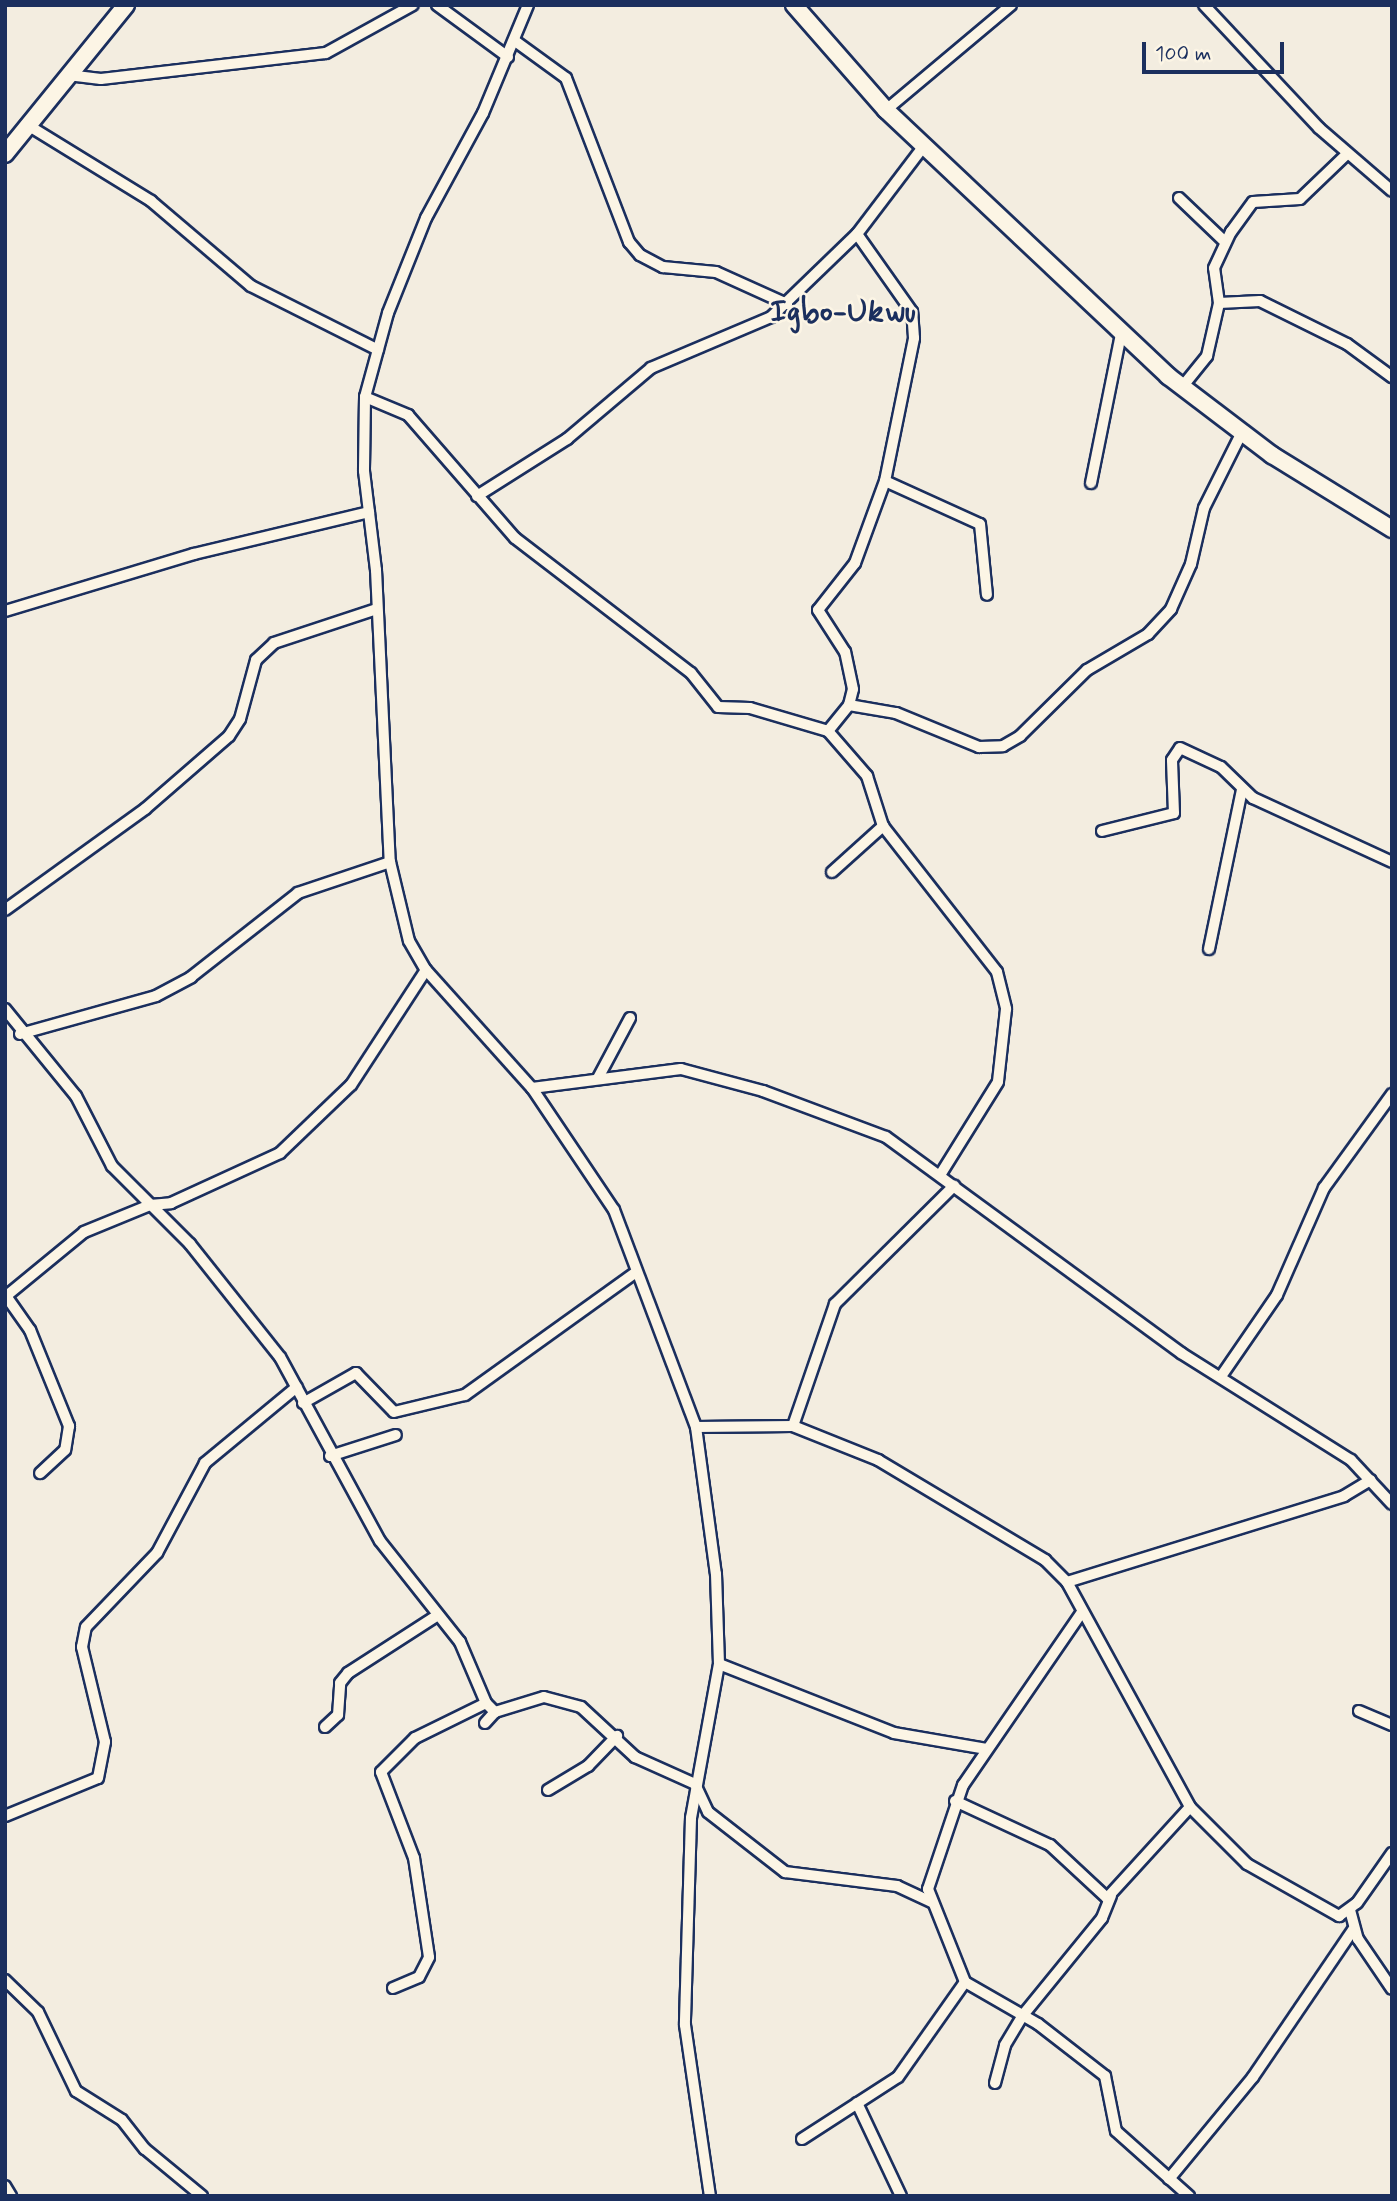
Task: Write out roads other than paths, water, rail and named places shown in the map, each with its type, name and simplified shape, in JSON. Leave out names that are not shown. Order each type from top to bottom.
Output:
[{"type":"main road","points":[[5,154],[26,124],[126,5]]},
{"type":"main road","points":[[794,5],[886,110],[1121,334],[1241,434],[1392,528]]},
{"type":"street","points":[[68,75],[101,79],[326,52],[413,5]]},
{"type":"street","points":[[436,5],[508,57]]},
{"type":"street","points":[[528,5],[508,57],[426,218],[378,350],[365,397],[369,512],[377,609],[390,862],[409,941],[426,970],[532,1088],[614,1210],[696,1427],[716,1574],[719,1664],[695,1784],[685,2025],[710,2196]]},
{"type":"street","points":[[886,110],[1011,5]]},
{"type":"street","points":[[1204,5],[1347,154],[1392,191]]},
{"type":"street","points":[[515,41],[566,78],[619,218],[640,255],[663,267],[716,272],[787,304]]},
{"type":"street","points":[[26,124],[151,201],[251,286],[378,350]]},
{"type":"street","points":[[477,496],[566,439],[651,368],[771,317],[857,234],[923,146]]},
{"type":"street","points":[[1182,387],[1207,356],[1219,303],[1214,268],[1225,242],[1253,202],[1300,199],[1347,154]]},
{"type":"street","points":[[1180,198],[1225,242]]},
{"type":"street","points":[[828,731],[849,705],[852,672],[818,610],[855,563],[885,481],[914,338],[912,312],[857,234]]},
{"type":"street","points":[[1219,303],[1260,301],[1347,344],[1392,377]]},
{"type":"street","points":[[1090,483],[1121,334]]},
{"type":"street","points":[[365,397],[408,415],[477,496],[550,570],[691,673],[718,707],[750,708],[828,731],[867,776],[883,826],[998,972],[1006,1009],[998,1082],[940,1175]]},
{"type":"street","points":[[849,705],[895,713],[979,747],[1003,746],[1020,736],[1087,670],[1149,634],[1171,610],[1191,564],[1204,508],[1241,434]]},
{"type":"street","points":[[885,481],[980,524],[987,596]]},
{"type":"street","points":[[5,611],[194,554],[369,512]]},
{"type":"street","points":[[5,910],[145,809],[229,736],[240,719],[256,660],[274,643],[377,609]]},
{"type":"street","points":[[1102,831],[1174,813],[1172,760],[1180,748],[1221,767],[1242,790],[1392,862]]},
{"type":"street","points":[[1209,949],[1242,790]]},
{"type":"street","points":[[832,872],[883,826]]},
{"type":"street","points":[[13,1029],[156,996],[191,977],[298,892],[390,862]]},
{"type":"street","points":[[40,1473],[65,1450],[69,1426],[30,1330],[5,1297],[75,1238],[150,1205],[171,1203],[280,1153],[351,1085],[426,970]]},
{"type":"street","points":[[5,1009],[13,1029],[76,1096],[111,1166],[225,1287],[296,1387],[330,1456],[380,1541],[460,1642],[486,1703],[495,1712]]},
{"type":"street","points":[[598,1078],[630,1017]]},
{"type":"street","points":[[532,1088],[598,1078],[695,1071],[886,1137],[1181,1353],[1222,1375],[1371,1480],[1392,1504]]},
{"type":"street","points":[[1222,1375],[1277,1295],[1324,1188],[1392,1094]]},
{"type":"street","points":[[793,1426],[835,1304],[954,1186]]},
{"type":"street","points":[[303,1403],[356,1373],[394,1412],[465,1395],[636,1272]]},
{"type":"street","points":[[5,1816],[98,1778],[104,1742],[82,1647],[86,1626],[157,1553],[205,1463],[296,1387]]},
{"type":"street","points":[[696,1427],[793,1426],[878,1460],[956,1503],[1022,1544],[1066,1582],[1190,1807],[1247,1864],[1334,1914],[1350,1910],[1392,1853]]},
{"type":"street","points":[[330,1456],[396,1435]]},
{"type":"street","points":[[1066,1582],[1344,1496],[1371,1480]]},
{"type":"street","points":[[1082,1612],[987,1749],[955,1801],[931,1873],[931,1902],[965,1982],[1023,2015],[1105,2076],[1116,2131],[1189,2196]]},
{"type":"street","points":[[326,1727],[338,1715],[340,1683],[348,1673],[438,1615]]},
{"type":"street","points":[[719,1664],[894,1733],[987,1749]]},
{"type":"street","points":[[485,1723],[495,1712],[525,1700],[560,1699],[617,1736],[635,1757],[695,1784],[708,1812],[785,1872],[897,1886],[931,1902]]},
{"type":"street","points":[[393,1987],[419,1977],[429,1957],[414,1858],[381,1772],[415,1738],[486,1703]]},
{"type":"street","points":[[1359,1710],[1392,1725]]},
{"type":"street","points":[[548,1790],[588,1766],[617,1736]]},
{"type":"street","points":[[955,1801],[1050,1845],[1102,1896],[1111,1896]]},
{"type":"street","points":[[995,2083],[1005,2045],[1023,2015],[1102,1918],[1111,1896],[1190,1807]]},
{"type":"street","points":[[1350,1910],[1353,1930],[1392,1989]]},
{"type":"street","points":[[1169,2179],[1253,2077],[1353,1930]]},
{"type":"street","points":[[5,1980],[38,2012],[76,2091],[122,2120],[145,2149],[202,2196]]},
{"type":"street","points":[[802,2139],[898,2077],[965,1982]]},
{"type":"street","points":[[857,2103],[901,2196]]},
{"type":"street","points":[[5,2186],[11,2196]]},
{"type":"district","name":"Igbo-Ukwu","points":[[843,312]]}]
